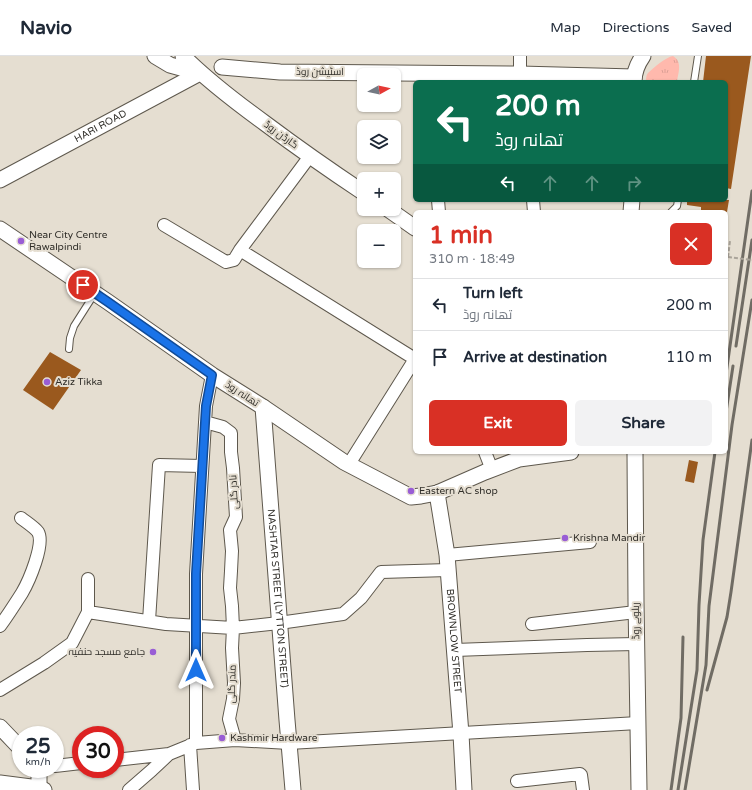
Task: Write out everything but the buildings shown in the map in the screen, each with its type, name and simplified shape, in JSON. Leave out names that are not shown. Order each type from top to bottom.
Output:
[{"type":"street","points":[[155,56],[170,65],[200,73]]},
{"type":"street","name":"گارڈن روڈ","points":[[182,56],[200,73],[245,109],[357,188]]},
{"type":"street","points":[[222,67],[240,56]]},
{"type":"street","points":[[520,56],[520,78]]},
{"type":"street","points":[[634,80],[643,56]]},
{"type":"street","name":"HARI ROAD","points":[[0,180],[200,73],[222,67]]},
{"type":"street","name":"اسٹیشن روڈ","points":[[222,67],[280,72],[433,78],[634,80]]},
{"type":"street","points":[[164,225],[226,262],[234,260],[310,156]]},
{"type":"street","points":[[398,216],[413,227]]},
{"type":"street","name":"تھانہ روڈ","points":[[0,230],[95,293],[212,375],[349,464],[411,496],[437,493]]},
{"type":"street","points":[[240,250],[413,358]]},
{"type":"street","points":[[349,464],[413,362]]},
{"type":"street","points":[[193,790],[196,574],[206,406],[212,375]]},
{"type":"street","name":"NASHTAR STREET (LYTTON STREET)","points":[[262,407],[294,790]]},
{"type":"street","name":"نادر گلی","points":[[205,422],[223,426],[231,433],[236,517],[230,530],[232,558],[230,588],[233,628]]},
{"type":"street","points":[[486,454],[492,470]]},
{"type":"street","points":[[437,493],[519,459],[556,454]]},
{"type":"street","name":"ریلوے روڈ","points":[[635,454],[636,644],[639,790]]},
{"type":"street","points":[[149,621],[159,465],[202,466]]},
{"type":"street","name":"BROWNLOW STREET","points":[[437,493],[448,562],[464,790]]},
{"type":"street","points":[[0,626],[23,592],[40,547],[40,539],[37,531],[21,518]]},
{"type":"street","points":[[88,612],[166,624],[233,628],[343,614],[361,598],[381,572],[590,542]]},
{"type":"street","points":[[0,690],[44,663],[72,643],[88,612],[88,579]]},
{"type":"street","points":[[532,624],[636,612]]},
{"type":"street","name":"مندر گلی","points":[[233,628],[232,648],[234,699],[229,719],[235,740]]},
{"type":"street","points":[[455,650],[636,644]]},
{"type":"street","points":[[124,759],[169,754],[193,744],[235,740],[290,743],[638,723]]},
{"type":"street","points":[[0,728],[12,740]]},
{"type":"street","points":[[129,790],[169,754]]},
{"type":"street","points":[[517,780],[580,774],[582,778],[583,790]]},
{"type":"street","points":[[0,783],[41,789],[40,778]]},
{"type":"lane","points":[[694,80],[698,56]]},
{"type":"lane","points":[[69,349],[70,338],[74,326],[95,293]]},
{"type":"path","points":[[730,241],[728,257],[752,260]]},
{"type":"green space","points":[[673,56],[676,58],[679,64],[677,80],[646,80],[648,73],[663,60]]},
{"type":"railway","points":[[728,360],[752,191]]},
{"type":"railway","points":[[736,346],[752,240]]},
{"type":"railway","points":[[685,790],[706,665],[709,606],[732,425],[752,300]]},
{"type":"railway","points":[[728,399],[733,366]]},
{"type":"railway","points":[[707,690],[727,617],[752,440]]},
{"type":"railway","points":[[678,790],[697,670],[703,540],[715,454]]},
{"type":"railway","points":[[671,790],[681,718],[683,637]]},
{"type":"place","name":"Near City Centre Rawalpindi","points":[[21,241]]},
{"type":"place","name":"Aziz Tikka","points":[[47,382]]},
{"type":"place","name":"Eastern AC shop","points":[[411,491]]},
{"type":"place","name":"Krishna Mandir","points":[[565,538]]},
{"type":"place","name":"جامع مسجد حنفیہ","points":[[153,652]]},
{"type":"place","name":"Kashmir Hardware","points":[[222,738]]},
{"type":"route","points":[[83,285],[212,375],[206,406],[196,574],[196,670]]}]
